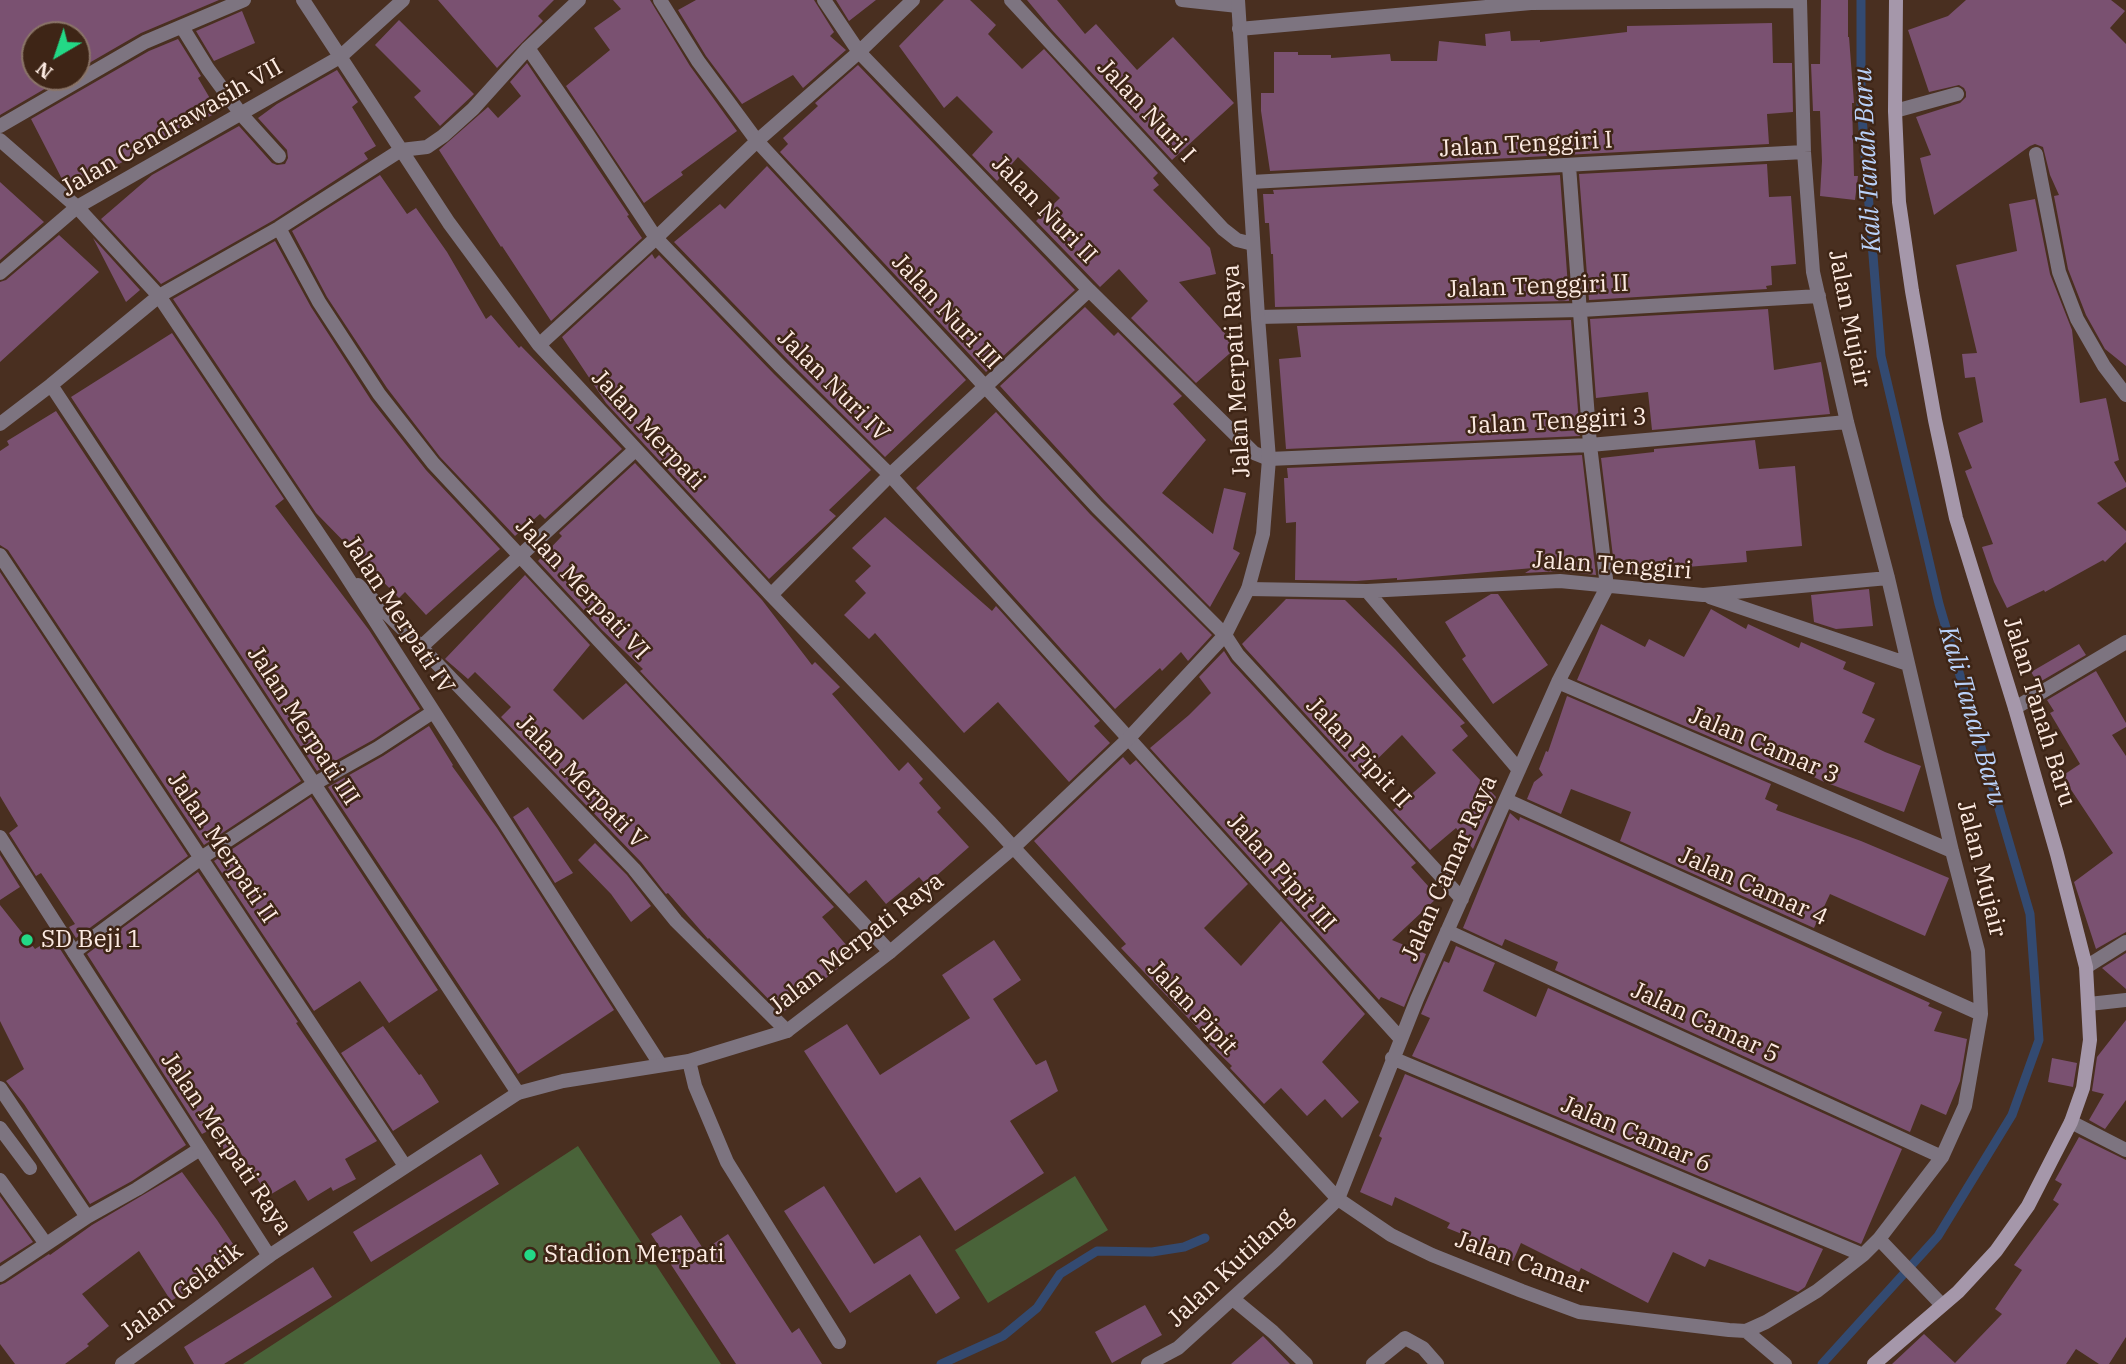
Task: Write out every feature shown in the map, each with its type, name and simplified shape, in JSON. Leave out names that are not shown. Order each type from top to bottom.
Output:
[{"type":"main road","name":"Jalan Tanah Baru","points":[[1874,1364],[1958,1292],[1996,1251],[2028,1206],[2071,1122],[2083,1088],[2090,1040],[2086,968],[2015,708],[1956,518],[1935,421],[1899,202],[1895,111],[1896,0]]},
{"type":"street","points":[[0,126],[145,42],[244,0]]},
{"type":"street","name":"Jalan Merpati","points":[[303,0],[449,223],[539,345],[771,595],[1013,848]]},
{"type":"street","name":"Jalan Cendrawasih VII","points":[[0,273],[77,207],[340,57],[403,0]]},
{"type":"street","points":[[0,424],[159,296],[279,228],[401,150],[427,147],[443,136],[473,109],[528,48],[579,0]]},
{"type":"street","name":"Jalan Nuri III","points":[[660,0],[698,61],[757,141],[1097,507],[1225,635]]},
{"type":"street","name":"Jalan Nuri II","points":[[824,0],[859,52],[1089,290],[1242,443],[1254,453],[1269,459]]},
{"type":"street","points":[[539,345],[757,141],[859,52],[913,0]]},
{"type":"street","name":"Jalan Nuri I","points":[[1011,0],[1223,229],[1237,240],[1253,244]]},
{"type":"street","points":[[1182,0],[1238,3]]},
{"type":"street","points":[[1240,29],[1531,2],[1800,0]]},
{"type":"street","name":"Jalan Mujair","points":[[1746,1331],[1817,1292],[1863,1255],[1880,1239],[1942,1157],[1965,1106],[1981,1014],[1978,951],[1888,578],[1847,422],[1813,272],[1804,152],[1800,0]]},
{"type":"street","name":"Jalan Merpati Raya","points":[[0,837],[269,1256],[518,1093],[563,1081],[689,1061],[787,1031],[890,952],[1013,848],[1129,738],[1225,635],[1248,589],[1263,534],[1269,459],[1238,3]]},
{"type":"street","points":[[182,27],[240,114],[279,156]]},
{"type":"street","name":"Jalan Nuri IV","points":[[528,48],[656,238],[890,475],[1129,738]]},
{"type":"street","points":[[1895,111],[1957,94]]},
{"type":"street","name":"Jalan Merpati IV","points":[[0,140],[77,207],[159,296],[340,566],[660,1064]]},
{"type":"street","name":"Jalan Tenggiri I","points":[[1251,182],[1804,152]]},
{"type":"street","points":[[2036,154],[2063,284],[2077,319],[2104,366],[2126,395]]},
{"type":"street","points":[[1569,166],[1590,445],[1607,587]]},
{"type":"street","name":"Jalan Merpati VI","points":[[279,228],[319,302],[379,394],[433,463],[890,952]]},
{"type":"street","points":[[771,595],[890,475],[1089,290]]},
{"type":"street","name":"Jalan Tenggiri II","points":[[1258,317],[1581,310],[1819,296]]},
{"type":"street","name":"Jalan Merpati III","points":[[51,385],[518,1093]]},
{"type":"street","name":"Jalan Tenggiri 3","points":[[1269,459],[1590,445],[1847,422]]},
{"type":"street","points":[[421,647],[635,450]]},
{"type":"street","name":"Jalan Merpati II","points":[[0,555],[405,1166]]},
{"type":"street","name":"Jalan Merpati V","points":[[340,566],[634,869],[676,921],[787,1031]]},
{"type":"street","name":"Jalan Tenggiri","points":[[1248,589],[1367,591],[1560,582],[1703,595],[1888,578]]},
{"type":"street","name":"Jalan Camar Raya","points":[[1338,1199],[1400,1038],[1447,931],[1558,682],[1607,587]]},
{"type":"street","points":[[1367,591],[1519,770]]},
{"type":"street","points":[[1703,595],[1908,664]]},
{"type":"street","name":"Jalan Pipit II","points":[[1225,635],[1238,655],[1462,899]]},
{"type":"street","points":[[2015,708],[2126,642]]},
{"type":"street","name":"Jalan Camar 3","points":[[1558,682],[1952,851]]},
{"type":"street","points":[[74,952],[201,858],[314,783],[378,748],[433,712]]},
{"type":"street","name":"Jalan Pipit III","points":[[1129,738],[1400,1038]]},
{"type":"street","name":"Jalan Camar 4","points":[[1506,800],[1981,1014]]},
{"type":"street","name":"Jalan Pipit","points":[[1013,848],[1338,1199]]},
{"type":"street","name":"Jalan Camar 5","points":[[1447,931],[1942,1157]]},
{"type":"street","points":[[2086,968],[2126,942]]},
{"type":"street","points":[[2090,1004],[2126,1000]]},
{"type":"street","name":"Jalan Camar 6","points":[[1392,1058],[1863,1255]]},
{"type":"street","points":[[689,1061],[695,1086],[727,1163],[839,1342]]},
{"type":"street","points":[[0,1088],[87,1217]]},
{"type":"street","points":[[2071,1122],[2126,1150]]},
{"type":"street","points":[[0,1128],[30,1168]]},
{"type":"street","points":[[0,1275],[87,1217],[200,1149]]},
{"type":"street","points":[[0,1180],[46,1244]]},
{"type":"street","name":"Jalan Kutilang","points":[[1148,1364],[1178,1348],[1338,1199]]},
{"type":"street","name":"Jalan Camar","points":[[1338,1199],[1391,1235],[1432,1255],[1579,1312],[1746,1331]]},
{"type":"street","points":[[1880,1239],[1942,1305]]},
{"type":"street","name":"Jalan Gelatik","points":[[122,1364],[269,1256]]},
{"type":"street","points":[[1233,1299],[1306,1364]]},
{"type":"street","points":[[1746,1331],[1785,1364]]},
{"type":"street","points":[[1373,1364],[1405,1338],[1423,1348],[1437,1364]]},
{"type":"green space","name":"Stadion Merpati","points":[[578,1146],[721,1364],[243,1364]]},
{"type":"green space","points":[[1075,1176],[1108,1230],[988,1303],[955,1250]]},
{"type":"building","points":[[0,0],[219,0],[141,33],[91,62],[91,21],[21,21],[21,91],[41,91],[0,115]]},
{"type":"building","points":[[438,0],[554,0],[538,16],[543,21],[497,68]]},
{"type":"building","points":[[613,0],[650,0],[690,66],[737,131],[644,203],[566,86],[610,50],[594,28],[621,9]]},
{"type":"building","points":[[696,0],[814,0],[834,32],[830,36],[846,50],[803,88],[793,75],[742,104],[706,56],[678,10]]},
{"type":"building","points":[[836,0],[876,0],[849,21]]},
{"type":"building","points":[[944,0],[970,0],[996,25],[988,34],[1022,69],[1044,49],[1158,173],[1153,178],[1159,185],[1153,190],[1210,248],[1216,274],[1179,282],[1237,347],[1196,383],[1131,318],[1148,301],[1119,269],[1100,287],[1036,221],[1060,198],[1018,157],[997,181],[972,155],[993,132],[957,96],[944,108],[899,46]]},
{"type":"building","points":[[1027,0],[1057,0],[1085,34],[1096,24],[1137,70],[1173,37],[1234,103],[1172,160]]},
{"type":"building","points":[[1821,0],[1848,0],[1848,37],[1854,103],[1854,176],[1858,176],[1855,200],[1820,196],[1820,111],[1813,111],[1811,64],[1820,64]]},
{"type":"building","points":[[1966,0],[2111,0],[2125,11],[2110,28],[2126,44],[2126,366],[2105,349],[2086,315],[2068,269],[2054,196],[2059,195],[2050,175],[2043,147],[2035,144],[2030,146],[1934,215],[1920,158],[1931,155],[1916,117],[1960,103],[1966,97],[1966,92],[1959,85],[1929,92],[1908,30],[1948,16]]},
{"type":"building","points":[[242,11],[255,43],[214,61],[196,31]]},
{"type":"building","points":[[399,20],[474,94],[440,126],[414,97],[421,91],[375,45]]},
{"type":"building","points":[[1772,23],[1773,63],[1792,63],[1793,112],[1767,114],[1769,144],[1270,171],[1261,93],[1274,93],[1274,52],[1331,55],[1331,58],[1390,54],[1391,61],[1437,61],[1439,41],[1486,46],[1485,34],[1510,31],[1511,41],[1540,42],[1627,32],[1627,26]]},
{"type":"building","points":[[178,39],[201,76],[198,78],[218,112],[71,189],[64,183],[31,119],[80,91],[91,91],[91,84],[149,51]]},
{"type":"building","points":[[527,63],[642,238],[551,321],[439,150],[488,107],[498,118],[521,96],[510,82]]},
{"type":"building","points":[[858,65],[1075,290],[986,372],[780,152],[788,144],[783,138],[818,106],[815,103]]},
{"type":"building","points":[[337,70],[358,102],[352,107],[376,146],[364,153],[368,159],[274,220],[161,284],[101,219],[152,175],[239,126],[272,163],[285,164],[288,158],[287,150],[258,118]]},
{"type":"building","points":[[1767,164],[1769,197],[1791,196],[1796,264],[1771,266],[1772,285],[1766,286],[1767,289],[1589,300],[1579,174]]},
{"type":"building","points":[[767,166],[966,380],[885,457],[674,242],[720,204],[725,209]]},
{"type":"building","points":[[380,175],[407,214],[416,208],[447,252],[486,319],[491,315],[519,348],[521,346],[622,449],[545,519],[540,514],[515,536],[440,457],[387,388],[327,297],[292,231]]},
{"type":"building","points":[[1560,175],[1569,301],[1275,307],[1273,254],[1269,223],[1265,223],[1263,194],[1274,194],[1273,190]]},
{"type":"building","points":[[0,182],[44,222],[0,260]]},
{"type":"building","points":[[2035,199],[2050,274],[2072,330],[2080,403],[2106,398],[2119,460],[2114,462],[2126,483],[2126,487],[2097,503],[2126,531],[2126,542],[2105,562],[2103,560],[2045,592],[2044,590],[2007,608],[1994,582],[1982,547],[1993,544],[1965,471],[1972,468],[1958,433],[1983,422],[1975,377],[1965,378],[1962,354],[1977,353],[1956,265],[2017,251],[2009,204]]},
{"type":"building","points":[[59,235],[99,272],[0,362],[0,282],[6,280]]},
{"type":"building","points":[[93,238],[140,290],[126,302]]},
{"type":"building","points":[[275,241],[311,307],[371,400],[426,470],[500,549],[426,615],[405,592],[399,598],[316,513],[173,299]]},
{"type":"building","points":[[652,254],[655,259],[659,255],[871,470],[829,510],[836,516],[769,579],[606,403],[562,337]]},
{"type":"building","points":[[1085,307],[1114,336],[1118,332],[1182,396],[1173,404],[1206,440],[1162,493],[1213,534],[1224,488],[1246,493],[1233,549],[1240,553],[1210,607],[1104,500],[1000,386]]},
{"type":"building","points":[[1768,309],[1774,370],[1821,362],[1830,414],[1652,430],[1648,392],[1596,398],[1590,319]]},
{"type":"building","points":[[1571,320],[1580,436],[1286,449],[1279,359],[1301,357],[1297,326]]},
{"type":"building","points":[[172,333],[284,499],[275,506],[369,630],[420,709],[373,740],[317,771],[71,397]]},
{"type":"building","points":[[56,411],[301,781],[204,845],[8,550],[0,545],[0,451],[9,445],[7,441]]},
{"type":"building","points":[[996,412],[1090,514],[1212,635],[1188,661],[1181,652],[1115,709],[916,488]]},
{"type":"building","points":[[1755,440],[1759,469],[1795,466],[1802,546],[1746,551],[1747,562],[1615,573],[1601,458],[1654,452],[1654,449]]},
{"type":"building","points":[[1582,455],[1596,575],[1561,571],[1525,573],[1533,568],[1397,580],[1295,580],[1296,522],[1286,523],[1284,478],[1288,478],[1287,468]]},
{"type":"building","points":[[635,463],[762,600],[812,665],[815,662],[840,687],[832,694],[899,771],[908,762],[923,779],[919,783],[941,808],[937,812],[969,847],[926,885],[919,877],[886,904],[866,880],[849,894],[640,671],[643,669],[602,630],[538,561],[562,536],[559,533]]},
{"type":"building","points":[[885,517],[992,611],[996,606],[1100,721],[1094,726],[1110,743],[1069,782],[998,702],[964,733],[875,633],[869,639],[844,615],[866,593],[855,581],[871,566],[852,548]]},
{"type":"building","points":[[0,572],[188,856],[76,938],[69,927],[75,924],[41,873],[36,876],[9,833],[18,826],[0,796]]},
{"type":"building","points":[[525,575],[590,645],[553,690],[583,720],[626,683],[834,907],[822,917],[855,955],[782,1013],[708,939],[668,893],[666,894],[641,862],[501,717],[511,707],[475,672],[468,679],[445,659]]},
{"type":"building","points":[[1869,589],[1873,626],[1836,629],[1814,622],[1811,595]]},
{"type":"building","points":[[1491,594],[1498,594],[1548,665],[1493,704],[1462,659],[1466,656],[1445,622]]},
{"type":"building","points":[[1286,599],[1345,600],[1465,723],[1460,726],[1468,736],[1452,750],[1496,797],[1473,849],[1456,828],[1430,850],[1393,810],[1436,773],[1402,735],[1361,775],[1242,644]]},
{"type":"building","points":[[1711,609],[1746,629],[1748,624],[1799,648],[1801,642],[1846,662],[1843,669],[1875,683],[1862,713],[1875,719],[1864,742],[1921,766],[1904,812],[1793,767],[1792,770],[1778,766],[1577,680],[1601,624],[1645,647],[1649,639],[1684,657]]},
{"type":"building","points":[[2079,644],[2086,655],[2038,683],[2031,672]]},
{"type":"building","points":[[1224,651],[1231,662],[1416,863],[1411,867],[1438,897],[1392,940],[1426,954],[1404,1007],[1381,997],[1379,1000],[1150,748],[1211,693],[1199,677]]},
{"type":"building","points":[[2096,671],[2126,723],[2126,727],[2112,735],[2126,756],[2126,932],[2096,949],[2074,882],[2113,853],[2062,776],[2080,764],[2050,713],[2054,711],[2047,700]]},
{"type":"building","points":[[1567,696],[1771,784],[1765,799],[1778,805],[1776,810],[1861,841],[1949,878],[1925,936],[1830,894],[1814,928],[1620,841],[1631,812],[1571,789],[1561,814],[1527,799],[1534,782],[1543,775],[1539,769],[1546,751],[1548,752]]},
{"type":"building","points":[[429,726],[452,766],[497,828],[614,1010],[518,1074],[328,787]]},
{"type":"building","points":[[1123,757],[1130,765],[1136,760],[1248,884],[1204,928],[1241,966],[1281,921],[1365,1014],[1322,1062],[1359,1102],[1342,1118],[1325,1099],[1307,1116],[1281,1088],[1264,1104],[1230,1068],[1232,1066],[1207,1042],[1209,1040],[1121,948],[1126,944],[1034,841]]},
{"type":"building","points":[[311,797],[438,990],[389,1023],[360,981],[314,1011],[214,861]]},
{"type":"building","points":[[528,807],[573,873],[555,883],[513,817]]},
{"type":"building","points":[[1510,813],[1519,821],[1520,817],[1930,1003],[1928,1006],[1942,1012],[1934,1031],[1967,1039],[1960,1081],[1946,1115],[1921,1104],[1910,1132],[1555,970],[1558,962],[1505,939],[1502,946],[1463,928]]},
{"type":"building","points":[[595,843],[627,875],[651,906],[631,922],[611,894],[578,860]]},
{"type":"building","points":[[0,855],[20,887],[0,900]]},
{"type":"building","points":[[198,872],[377,1141],[345,1159],[356,1179],[333,1191],[331,1187],[308,1201],[295,1180],[268,1196],[240,1152],[230,1158],[210,1130],[202,1134],[87,954]]},
{"type":"building","points":[[0,905],[35,949],[53,938],[186,1145],[132,1181],[90,1204],[6,1081],[24,1069],[0,1021]]},
{"type":"building","points":[[994,940],[1021,980],[993,999],[1036,1065],[1046,1060],[1058,1091],[1010,1121],[1044,1173],[955,1231],[920,1177],[896,1193],[804,1051],[847,1024],[880,1075],[970,1018],[942,975]]},
{"type":"building","points":[[1456,946],[1495,963],[1483,991],[1536,1017],[1548,988],[1902,1149],[1861,1244],[1412,1056],[1430,1018],[1421,1014],[1444,961],[1449,963]]},
{"type":"building","points":[[2126,953],[2126,989],[2102,968]]},
{"type":"building","points":[[2126,1020],[2126,1100],[2105,1129],[2089,1120],[2104,1094],[2092,1091],[2097,1057]]},
{"type":"building","points":[[383,1026],[419,1075],[421,1074],[439,1102],[393,1131],[341,1053]]},
{"type":"building","points":[[2052,1058],[2077,1063],[2073,1087],[2048,1082]]},
{"type":"building","points":[[1405,1074],[1823,1249],[1805,1287],[1798,1292],[1709,1259],[1705,1267],[1673,1252],[1648,1303],[1581,1268],[1579,1272],[1521,1243],[1513,1261],[1487,1248],[1489,1245],[1447,1228],[1450,1223],[1395,1197],[1392,1206],[1360,1192],[1382,1138],[1379,1136]]},
{"type":"building","points":[[2079,1137],[2126,1160],[2126,1337],[2109,1364],[2099,1364],[2076,1349],[2066,1364],[1892,1364],[1924,1334],[1955,1363],[2002,1314],[1995,1309],[2022,1270],[2014,1265],[2059,1204],[2053,1200],[2062,1184],[2055,1180]]},
{"type":"building","points":[[481,1154],[499,1184],[371,1262],[353,1232]]},
{"type":"building","points":[[182,1172],[241,1256],[171,1301],[139,1251],[82,1294],[109,1326],[87,1344],[89,1346],[65,1364],[15,1364],[0,1344],[0,1285],[50,1255],[92,1225]]},
{"type":"building","points":[[824,1186],[874,1264],[920,1235],[960,1298],[936,1314],[910,1274],[850,1313],[784,1211]]},
{"type":"building","points":[[0,1196],[33,1242],[0,1263]]},
{"type":"building","points":[[681,1215],[704,1250],[728,1234],[792,1333],[799,1328],[822,1364],[736,1364],[651,1234]]},
{"type":"building","points":[[313,1267],[332,1297],[224,1364],[194,1364],[184,1347]]},
{"type":"building","points":[[1145,1305],[1162,1335],[1112,1363],[1095,1332]]},
{"type":"building","points":[[1263,1336],[1290,1364],[1231,1364]]},
{"type":"waterway","name":"Kali Tanah Baru","points":[[1822,1364],[1938,1236],[2012,1115],[2039,1040],[2030,914],[1939,604],[1881,356],[1861,104],[1861,0]]},
{"type":"waterway","points":[[941,1364],[1003,1336],[1037,1308],[1060,1274],[1097,1251],[1152,1252],[1184,1247],[1205,1238]]},
{"type":"place","name":"SD Beji 1","points":[[27,940]]},
{"type":"place","name":"Stadion Merpati","points":[[530,1255]]}]
